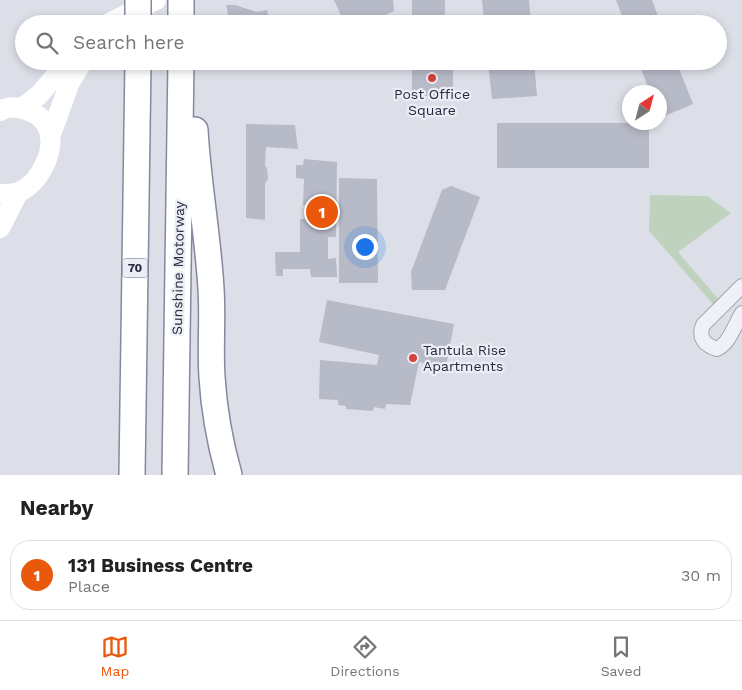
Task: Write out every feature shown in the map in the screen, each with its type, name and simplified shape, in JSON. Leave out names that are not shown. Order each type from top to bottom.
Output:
[{"type":"highway","points":[[138,0],[138,15]]},
{"type":"highway","points":[[181,0],[181,15]]},
{"type":"highway","name":"70","points":[[132,475],[138,70]]},
{"type":"highway","name":"Sunshine Motorway","points":[[175,475],[181,70]]},
{"type":"highway","points":[[180,90],[194,121],[209,262],[212,376],[215,407],[219,436],[229,475]]},
{"type":"main road","points":[[125,15],[156,0]]},
{"type":"main road","points":[[135,15],[156,0]]},
{"type":"main road","points":[[6,109],[39,95],[60,70]]},
{"type":"main road","points":[[0,228],[9,193],[32,183],[43,168],[48,155],[50,137],[70,82],[77,70]]},
{"type":"main road","points":[[6,109],[36,114],[47,125],[50,137]]},
{"type":"street","points":[[742,286],[703,325],[700,332],[702,338],[711,347],[717,349],[721,347],[726,342],[742,312]]},
{"type":"green space","points":[[650,195],[707,196],[731,213],[678,252],[724,306],[719,311],[649,231]]},
{"type":"building","points":[[334,0],[393,0],[394,11],[386,15],[341,15]]},
{"type":"building","points":[[412,0],[445,0],[445,15],[412,15]]},
{"type":"building","points":[[482,0],[529,0],[530,15],[483,15]]},
{"type":"building","points":[[616,0],[652,0],[658,15],[622,15]]},
{"type":"building","points":[[226,5],[235,5],[257,12],[267,10],[268,15],[228,15]]},
{"type":"building","name":"Post Office Square","points":[[412,70],[453,70],[453,97],[412,95]]},
{"type":"building","points":[[489,70],[535,70],[537,96],[492,99]]},
{"type":"building","points":[[641,70],[680,70],[693,104],[667,115],[667,85],[647,85]]},
{"type":"building","points":[[497,123],[622,123],[622,130],[649,130],[649,168],[497,168]]},
{"type":"building","points":[[246,124],[295,125],[298,149],[266,147],[265,166],[268,179],[265,183],[265,220],[246,218]]},
{"type":"building","points":[[304,159],[337,162],[336,237],[328,237],[328,259],[336,258],[337,277],[311,277],[310,269],[283,269],[283,276],[276,276],[275,252],[300,252],[300,219],[307,219],[307,205],[303,205],[304,179],[296,178],[296,165],[303,165]]},
{"type":"building","points":[[339,178],[377,179],[378,283],[339,283]]},
{"type":"building","points":[[451,186],[480,197],[445,290],[412,290],[411,272],[442,190]]},
{"type":"building","name":"Tantula Rise Apartments","points":[[327,300],[454,324],[446,367],[419,362],[410,405],[386,404],[385,409],[374,407],[373,411],[346,409],[346,406],[338,405],[338,400],[319,399],[320,360],[377,365],[379,355],[319,342]]},
{"type":"place","name":"Post Office Square","points":[[432,78]]},
{"type":"place","name":"131 Business Centre","points":[[322,212]]},
{"type":"place","name":"Tantula Rise Apartments","points":[[413,358]]}]
